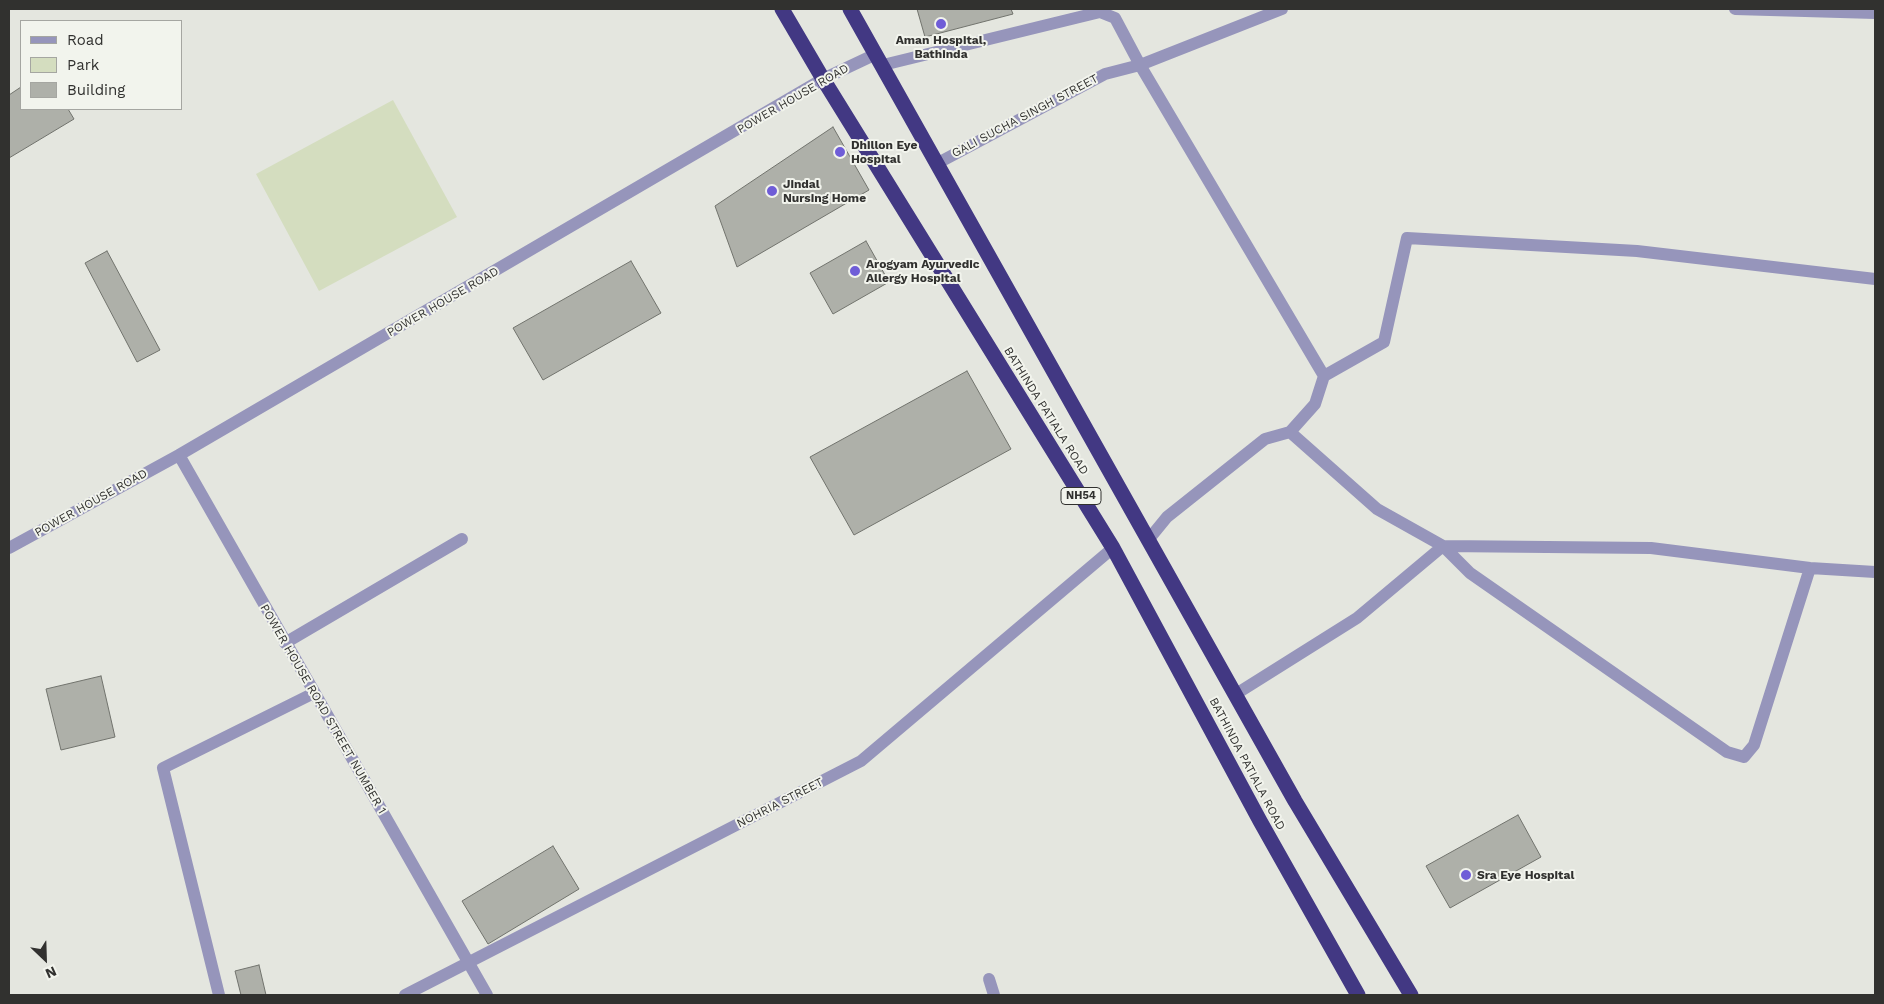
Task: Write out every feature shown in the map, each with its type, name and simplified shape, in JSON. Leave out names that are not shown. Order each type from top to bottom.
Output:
[{"type":"highway","name":"BATHINDA PATIALA ROAD","points":[[782,9],[1113,548],[1260,821],[1358,995]]},
{"type":"highway","name":"NH54","points":[[850,9],[1295,801],[1412,995]]},
{"type":"street","name":"GALI SUCHA SINGH STREET","points":[[938,163],[1105,74],[1140,65],[1282,9]]},
{"type":"street","points":[[1735,9],[1875,13]]},
{"type":"street","name":"POWER HOUSE ROAD","points":[[10,545],[179,455],[824,80],[879,60],[1100,12],[1114,18],[1324,376]]},
{"type":"street","points":[[1149,539],[1167,517],[1265,439],[1290,432],[1314,404],[1324,376],[1384,342],[1407,238],[1637,251],[1875,279]]},
{"type":"street","points":[[1290,432],[1377,509],[1443,546],[1470,573],[1727,752],[1744,757],[1754,745],[1810,568]]},
{"type":"street","name":"POWER HOUSE ROAD STREET NUMBER 1","points":[[179,455],[487,995]]},
{"type":"street","points":[[285,643],[462,539]]},
{"type":"street","points":[[1236,694],[1357,618],[1443,546],[1651,548],[1810,568],[1875,572]]},
{"type":"street","name":"NOHRIA STREET","points":[[405,995],[861,760],[1113,548]]},
{"type":"street","points":[[220,995],[163,768],[314,693]]},
{"type":"street","points":[[989,979],[994,995]]},
{"type":"green space","points":[[393,100],[457,217],[319,291],[256,174]]},
{"type":"building","points":[[917,9],[1011,9],[1013,14],[925,37]]},
{"type":"building","points":[[20,88],[20,110],[69,110],[74,119],[9,158],[9,95]]},
{"type":"building","points":[[833,127],[869,190],[737,267],[715,206]]},
{"type":"building","points":[[866,241],[889,282],[833,314],[810,273]]},
{"type":"building","points":[[107,251],[160,350],[137,362],[85,263]]},
{"type":"building","points":[[631,261],[661,313],[543,380],[513,328]]},
{"type":"building","points":[[967,371],[1011,449],[854,535],[810,457]]},
{"type":"building","points":[[101,676],[115,737],[61,750],[46,689]]},
{"type":"building","points":[[1518,815],[1541,857],[1450,908],[1426,866]]},
{"type":"building","points":[[553,846],[579,889],[488,944],[462,901]]},
{"type":"building","points":[[259,965],[266,995],[241,995],[235,971]]},
{"type":"place","name":"Aman Hospital, Bathinda","points":[[941,24]]},
{"type":"place","name":"Dhillon Eye Hospital","points":[[840,152]]},
{"type":"place","name":"Jindal Nursing Home","points":[[772,191]]},
{"type":"place","name":"Arogyam Ayurvedic Allergy Hospital","points":[[855,271]]},
{"type":"place","name":"Sra Eye Hospital","points":[[1466,875]]}]
